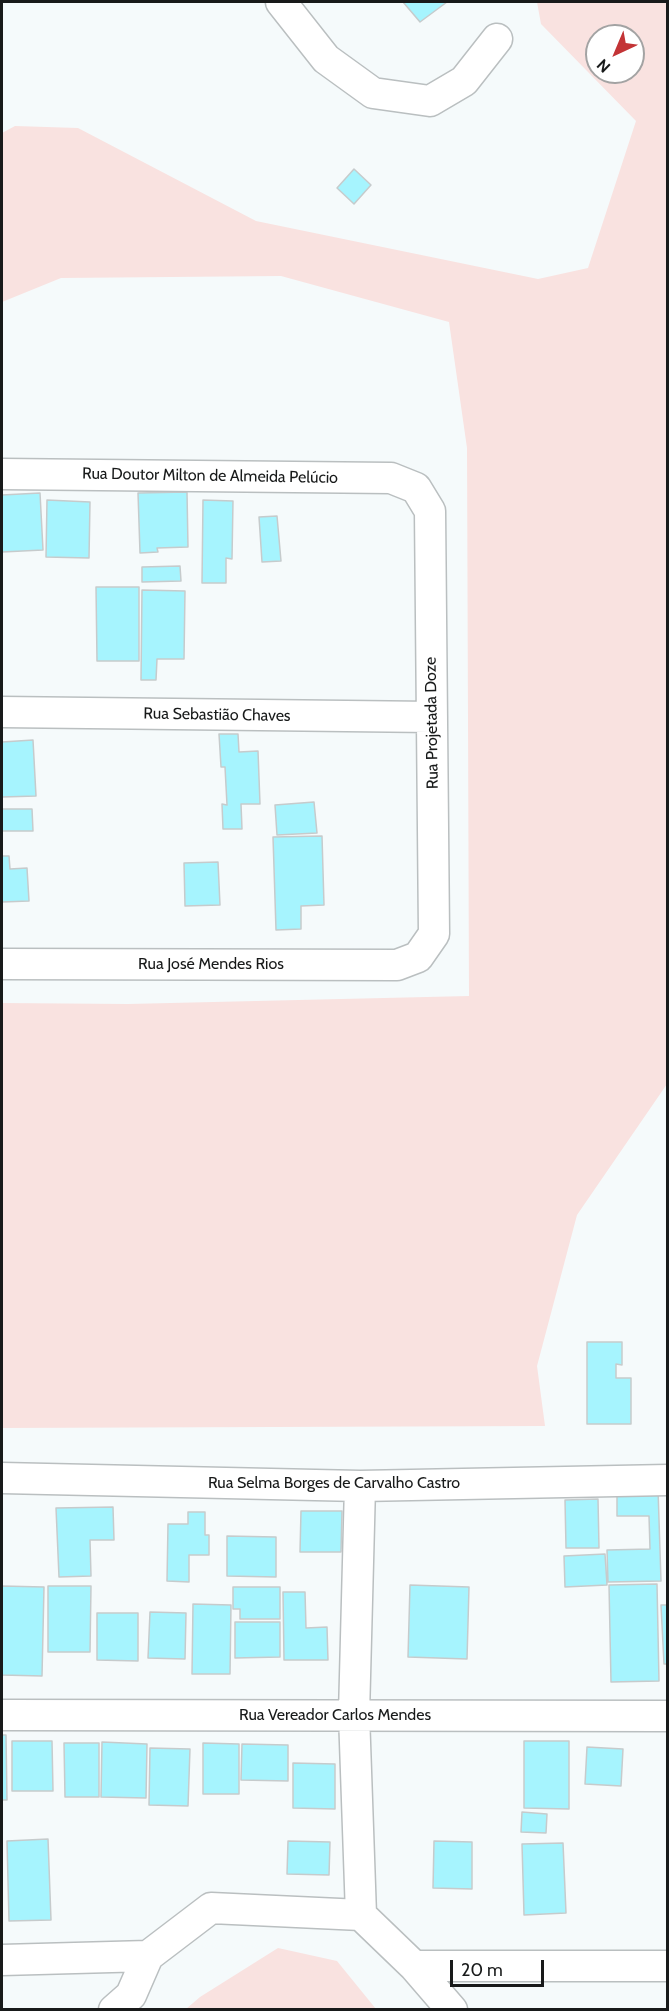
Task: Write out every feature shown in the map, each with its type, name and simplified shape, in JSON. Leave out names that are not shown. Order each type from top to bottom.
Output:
[{"type":"street","points":[[281,2],[326,59],[373,93],[430,101],[464,81],[497,39]]},
{"type":"street","name":"Rua Doutor Milton de Almeida Pelúcio","points":[[2,474],[391,478],[417,488]]},
{"type":"street","name":"Rua Projetada Doze","points":[[417,488],[430,511],[434,934],[418,957]]},
{"type":"street","name":"Rua Sebastião Chaves","points":[[2,712],[432,717]]},
{"type":"street","name":"Rua José Mendes Rios","points":[[2,964],[397,964],[418,957]]},
{"type":"street","name":"Rua Selma Borges de Carvalho Castro","points":[[2,1478],[360,1486],[668,1480]]},
{"type":"street","points":[[360,1486],[354,1714],[361,1915]]},
{"type":"street","name":"Rua Vereador Carlos Mendes","points":[[2,1715],[668,1716]]},
{"type":"street","points":[[114,2010],[131,1995],[148,1956],[211,1908],[361,1915],[414,1966],[452,2010]]},
{"type":"street","points":[[2,1960],[148,1956]]},
{"type":"street","points":[[414,1966],[668,1966]]},
{"type":"shaded area","points":[[537,2],[668,2],[667,1084],[577,1215],[537,1366],[545,1426],[2,1428],[2,1003],[128,1004],[469,996],[467,448],[449,322],[281,276],[61,278],[2,302],[2,133],[15,126],[78,128],[256,221],[538,279],[588,268],[636,121],[600,84],[645,84],[645,24],[585,24],[585,69],[541,24]]},
{"type":"shaded area","points":[[278,1948],[337,1961],[376,2009],[186,2009],[200,1997]]},
{"type":"building","points":[[403,2],[447,2],[420,22]]},
{"type":"building","points":[[354,169],[371,185],[354,204],[337,188]]},
{"type":"building","points":[[187,492],[188,547],[157,548],[158,552],[140,553],[138,493]]},
{"type":"building","points":[[40,493],[43,550],[2,552],[2,495]]},
{"type":"building","points":[[47,500],[90,502],[89,558],[46,557]]},
{"type":"building","points":[[203,500],[233,501],[232,559],[226,558],[226,583],[202,583]]},
{"type":"building","points":[[277,516],[281,561],[262,562],[259,517]]},
{"type":"building","points":[[180,566],[181,581],[142,582],[142,567]]},
{"type":"building","points":[[96,587],[139,587],[139,661],[97,661]]},
{"type":"building","points":[[142,590],[185,591],[184,659],[157,659],[156,680],[141,680]]},
{"type":"building","points":[[219,734],[238,734],[239,752],[258,751],[260,804],[241,804],[242,829],[223,829],[222,804],[227,805],[225,767],[221,767]]},
{"type":"building","points":[[33,740],[36,796],[2,797],[2,742]]},
{"type":"building","points":[[314,802],[317,833],[277,835],[275,805]]},
{"type":"building","points":[[2,809],[32,809],[33,831],[2,831]]},
{"type":"building","points":[[322,836],[324,905],[301,906],[301,929],[276,930],[273,837]]},
{"type":"building","points":[[2,856],[9,856],[10,869],[27,868],[29,901],[2,902]]},
{"type":"building","points":[[218,862],[220,905],[185,906],[184,863]]},
{"type":"building","points":[[587,1342],[622,1342],[622,1365],[616,1364],[616,1378],[631,1378],[631,1424],[587,1424]]},
{"type":"building","points":[[658,1489],[661,1581],[608,1582],[607,1550],[650,1549],[649,1516],[617,1516],[617,1490]]},
{"type":"building","points":[[598,1499],[599,1548],[566,1548],[565,1500]]},
{"type":"building","points":[[113,1507],[114,1540],[90,1540],[91,1576],[59,1577],[56,1508]]},
{"type":"building","points":[[301,1511],[342,1511],[341,1552],[300,1552]]},
{"type":"building","points":[[188,1512],[205,1512],[205,1535],[209,1535],[209,1555],[189,1555],[189,1582],[167,1581],[168,1524],[188,1524]]},
{"type":"building","points":[[227,1536],[276,1537],[276,1577],[227,1576]]},
{"type":"building","points":[[605,1554],[607,1585],[565,1587],[564,1556]]},
{"type":"building","points":[[657,1584],[659,1681],[611,1682],[609,1585]]},
{"type":"building","points":[[410,1585],[469,1587],[467,1659],[408,1657]]},
{"type":"building","points":[[2,1586],[44,1587],[42,1676],[2,1675]]},
{"type":"building","points":[[48,1586],[91,1586],[90,1652],[48,1652]]},
{"type":"building","points":[[233,1587],[280,1587],[280,1619],[240,1619],[240,1609],[233,1609]]},
{"type":"building","points":[[283,1592],[305,1592],[306,1628],[327,1627],[328,1660],[284,1660]]},
{"type":"building","points":[[193,1604],[231,1605],[230,1674],[192,1674]]},
{"type":"building","points":[[661,1605],[668,1605],[668,1664],[664,1664]]},
{"type":"building","points":[[150,1612],[186,1613],[185,1659],[148,1658]]},
{"type":"building","points":[[97,1613],[138,1613],[138,1661],[97,1660]]},
{"type":"building","points":[[235,1622],[280,1622],[280,1657],[235,1658]]},
{"type":"building","points":[[2,1735],[6,1735],[7,1800],[2,1800]]},
{"type":"building","points":[[12,1741],[52,1741],[53,1791],[12,1791]]},
{"type":"building","points":[[524,1741],[569,1741],[569,1809],[524,1808]]},
{"type":"building","points":[[102,1742],[147,1744],[146,1798],[101,1797]]},
{"type":"building","points":[[64,1743],[99,1743],[99,1797],[65,1797]]},
{"type":"building","points":[[203,1743],[239,1744],[239,1794],[203,1794]]},
{"type":"building","points":[[242,1744],[288,1745],[288,1781],[241,1780]]},
{"type":"building","points":[[587,1747],[623,1749],[621,1786],[585,1784]]},
{"type":"building","points":[[150,1748],[190,1749],[188,1806],[149,1805]]},
{"type":"building","points":[[293,1763],[335,1764],[335,1809],[293,1808]]},
{"type":"building","points":[[522,1812],[547,1814],[546,1833],[521,1832]]},
{"type":"building","points":[[48,1839],[51,1920],[9,1921],[7,1841]]},
{"type":"building","points":[[288,1841],[330,1842],[329,1875],[287,1874]]},
{"type":"building","points":[[434,1841],[472,1842],[472,1889],[433,1888]]},
{"type":"building","points":[[563,1843],[566,1913],[524,1915],[522,1844]]}]
